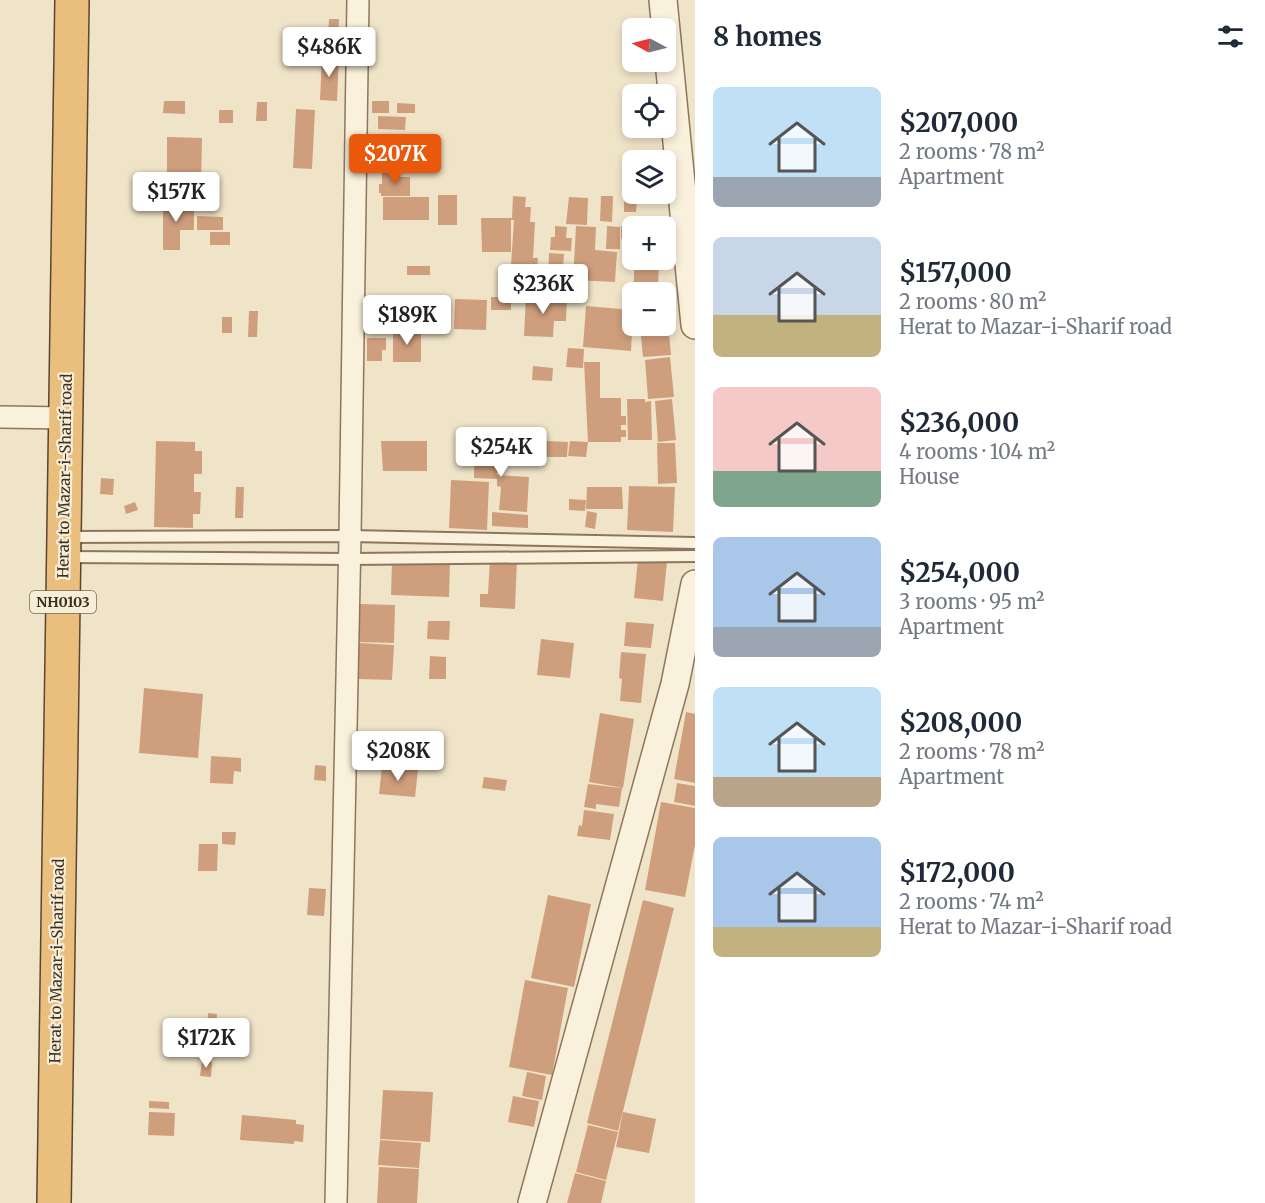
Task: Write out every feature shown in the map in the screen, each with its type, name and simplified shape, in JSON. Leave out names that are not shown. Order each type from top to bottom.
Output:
[{"type":"highway","name":"Herat to Mazar-i-Sharif road","points":[[54,1203],[72,0]]},
{"type":"street","points":[[336,1203],[350,559],[358,0]]},
{"type":"street","points":[[663,0],[695,326]]},
{"type":"street","points":[[0,417],[66,418]]},
{"type":"street","points":[[532,1203],[675,684],[692,612],[695,584]]},
{"type":"lane","points":[[64,547],[350,536],[695,543]]},
{"type":"lane","points":[[64,547],[350,559],[695,556]]},
{"type":"building","points":[[329,19],[339,19],[338,38],[328,38]]},
{"type":"building","points":[[322,55],[339,56],[337,101],[320,100]]},
{"type":"building","points":[[164,101],[185,101],[185,114],[163,113]]},
{"type":"building","points":[[372,101],[389,101],[389,113],[372,113]]},
{"type":"building","points":[[257,102],[267,102],[267,121],[256,121]]},
{"type":"building","points":[[397,103],[415,104],[415,113],[397,113]]},
{"type":"building","points":[[296,109],[315,110],[312,169],[293,168]]},
{"type":"building","points":[[219,110],[233,110],[233,123],[219,123]]},
{"type":"building","points":[[378,116],[406,117],[405,130],[378,129]]},
{"type":"building","points":[[167,137],[202,138],[201,186],[167,186]]},
{"type":"building","points":[[382,173],[400,173],[400,177],[410,177],[410,196],[381,196],[379,184],[382,184]]},
{"type":"building","points":[[438,195],[457,195],[457,225],[438,225]]},
{"type":"building","points":[[513,196],[526,197],[525,207],[531,207],[530,222],[535,222],[533,258],[538,258],[536,282],[510,280],[514,220],[511,220],[511,252],[482,252],[481,218],[512,218]]},
{"type":"building","points":[[601,196],[613,196],[612,222],[600,221]]},
{"type":"building","points":[[383,197],[429,197],[429,220],[383,220]]},
{"type":"building","points":[[569,197],[588,198],[587,225],[566,224]]},
{"type":"building","points":[[163,202],[194,203],[194,230],[180,230],[180,250],[163,250]]},
{"type":"building","points":[[624,204],[637,204],[636,212],[624,212]]},
{"type":"building","points":[[197,216],[223,217],[223,230],[197,230]]},
{"type":"building","points":[[555,226],[567,227],[566,238],[572,238],[571,251],[550,250],[551,237],[555,237]]},
{"type":"building","points":[[576,226],[596,227],[595,250],[617,252],[615,282],[573,280]]},
{"type":"building","points":[[607,226],[620,227],[620,249],[606,249]]},
{"type":"building","points":[[210,232],[230,232],[230,245],[210,245]]},
{"type":"building","points":[[549,253],[564,254],[562,282],[548,282]]},
{"type":"building","points":[[407,266],[430,266],[430,275],[407,275]]},
{"type":"building","points":[[634,270],[659,270],[658,282],[634,282]]},
{"type":"building","points":[[526,296],[567,299],[566,321],[554,321],[553,337],[524,336]]},
{"type":"building","points":[[491,297],[511,297],[511,310],[491,310]]},
{"type":"building","points":[[455,299],[487,300],[486,330],[454,329]]},
{"type":"building","points":[[586,306],[622,309],[622,336],[632,336],[631,351],[583,347]]},
{"type":"building","points":[[249,311],[258,311],[257,337],[248,337]]},
{"type":"building","points":[[222,317],[232,317],[232,333],[222,333]]},
{"type":"building","points":[[393,330],[421,330],[421,362],[393,362]]},
{"type":"building","points":[[641,336],[669,336],[671,355],[643,357]]},
{"type":"building","points":[[367,338],[386,338],[386,350],[382,350],[382,361],[367,361]]},
{"type":"building","points":[[568,348],[584,349],[583,368],[566,367]]},
{"type":"building","points":[[670,357],[674,397],[648,399],[645,360]]},
{"type":"building","points":[[584,362],[600,362],[600,398],[621,398],[621,416],[626,416],[626,425],[621,425],[621,430],[626,430],[626,437],[621,437],[621,442],[588,442]]},
{"type":"building","points":[[533,366],[553,368],[552,381],[532,380]]},
{"type":"building","points":[[627,399],[651,401],[652,440],[628,440]]},
{"type":"building","points":[[672,399],[676,440],[658,442],[655,401]]},
{"type":"building","points":[[526,440],[568,442],[567,457],[525,457]]},
{"type":"building","points":[[156,441],[195,442],[195,451],[202,451],[202,474],[194,474],[194,492],[201,492],[200,514],[193,514],[193,528],[154,527]]},
{"type":"building","points":[[381,441],[427,441],[427,471],[383,471]]},
{"type":"building","points":[[570,441],[588,442],[586,457],[568,456]]},
{"type":"building","points":[[475,442],[498,443],[497,475],[529,477],[527,512],[499,510],[501,487],[497,486],[497,479],[474,478]]},
{"type":"building","points":[[657,443],[675,443],[677,483],[658,484]]},
{"type":"building","points":[[101,478],[114,479],[113,495],[100,494]]},
{"type":"building","points":[[451,480],[489,482],[487,530],[449,528]]},
{"type":"building","points":[[629,486],[675,487],[673,532],[627,530]]},
{"type":"building","points":[[236,487],[244,487],[243,518],[235,518]]},
{"type":"building","points":[[587,487],[622,487],[623,509],[586,509]]},
{"type":"building","points":[[569,499],[586,500],[585,511],[569,510]]},
{"type":"building","points":[[135,502],[138,510],[126,514],[124,506]]},
{"type":"building","points":[[587,511],[597,513],[595,529],[585,527]]},
{"type":"building","points":[[492,512],[528,515],[528,528],[492,526]]},
{"type":"building","points":[[490,558],[517,559],[515,609],[480,607],[480,594],[488,594]]},
{"type":"building","points":[[638,559],[667,562],[663,601],[634,598]]},
{"type":"building","points":[[392,560],[450,562],[449,597],[391,595]]},
{"type":"building","points":[[360,604],[395,605],[394,643],[358,642]]},
{"type":"building","points":[[428,621],[450,621],[449,640],[427,639]]},
{"type":"building","points":[[626,622],[654,624],[651,648],[624,646]]},
{"type":"building","points":[[541,639],[574,643],[570,678],[537,675]]},
{"type":"building","points":[[359,643],[394,645],[392,680],[358,679]]},
{"type":"building","points":[[621,652],[646,654],[641,703],[620,701]]},
{"type":"building","points":[[430,656],[446,657],[446,679],[429,679]]},
{"type":"building","points":[[144,688],[203,694],[198,758],[139,753]]},
{"type":"building","points":[[686,712],[695,714],[695,783],[674,779]]},
{"type":"building","points":[[600,713],[634,719],[623,788],[589,782]]},
{"type":"building","points":[[211,756],[241,758],[241,772],[234,771],[233,784],[210,783]]},
{"type":"building","points":[[315,765],[326,766],[326,781],[314,780]]},
{"type":"building","points":[[382,766],[418,770],[415,797],[379,794]]},
{"type":"building","points":[[484,777],[507,780],[505,791],[482,788]]},
{"type":"building","points":[[677,783],[695,786],[695,806],[674,802]]},
{"type":"building","points":[[588,784],[622,788],[619,807],[596,804],[596,809],[584,807]]},
{"type":"building","points":[[661,802],[695,808],[695,845],[685,897],[645,890]]},
{"type":"building","points":[[584,810],[614,814],[610,840],[577,836],[579,825],[582,826]]},
{"type":"building","points":[[222,832],[236,832],[235,845],[222,844]]},
{"type":"building","points":[[199,844],[218,844],[217,871],[198,871]]},
{"type":"building","points":[[309,888],[326,889],[324,916],[307,915]]},
{"type":"building","points":[[548,895],[591,904],[574,987],[531,978]]},
{"type":"building","points":[[643,900],[674,908],[618,1131],[587,1123]]},
{"type":"building","points":[[525,980],[568,988],[552,1075],[509,1067]]},
{"type":"building","points":[[208,1013],[217,1014],[214,1048],[189,1043],[190,1030],[207,1032]]},
{"type":"building","points":[[202,1061],[212,1062],[211,1077],[200,1076]]},
{"type":"building","points":[[527,1072],[546,1076],[542,1100],[522,1096]]},
{"type":"building","points":[[383,1090],[433,1092],[430,1142],[380,1139]]},
{"type":"building","points":[[513,1096],[539,1101],[534,1127],[508,1122]]},
{"type":"building","points":[[149,1101],[169,1102],[169,1109],[149,1108]]},
{"type":"building","points":[[149,1112],[175,1113],[174,1136],[148,1135]]},
{"type":"building","points":[[623,1112],[656,1119],[649,1153],[616,1147]]},
{"type":"building","points":[[242,1115],[296,1120],[296,1124],[304,1125],[303,1142],[294,1141],[294,1144],[240,1140]]},
{"type":"building","points":[[588,1125],[618,1132],[606,1180],[576,1172]]},
{"type":"building","points":[[380,1140],[421,1143],[419,1168],[378,1165]]},
{"type":"building","points":[[379,1167],[419,1169],[417,1203],[377,1203]]},
{"type":"building","points":[[575,1173],[606,1181],[601,1203],[567,1203]]}]
